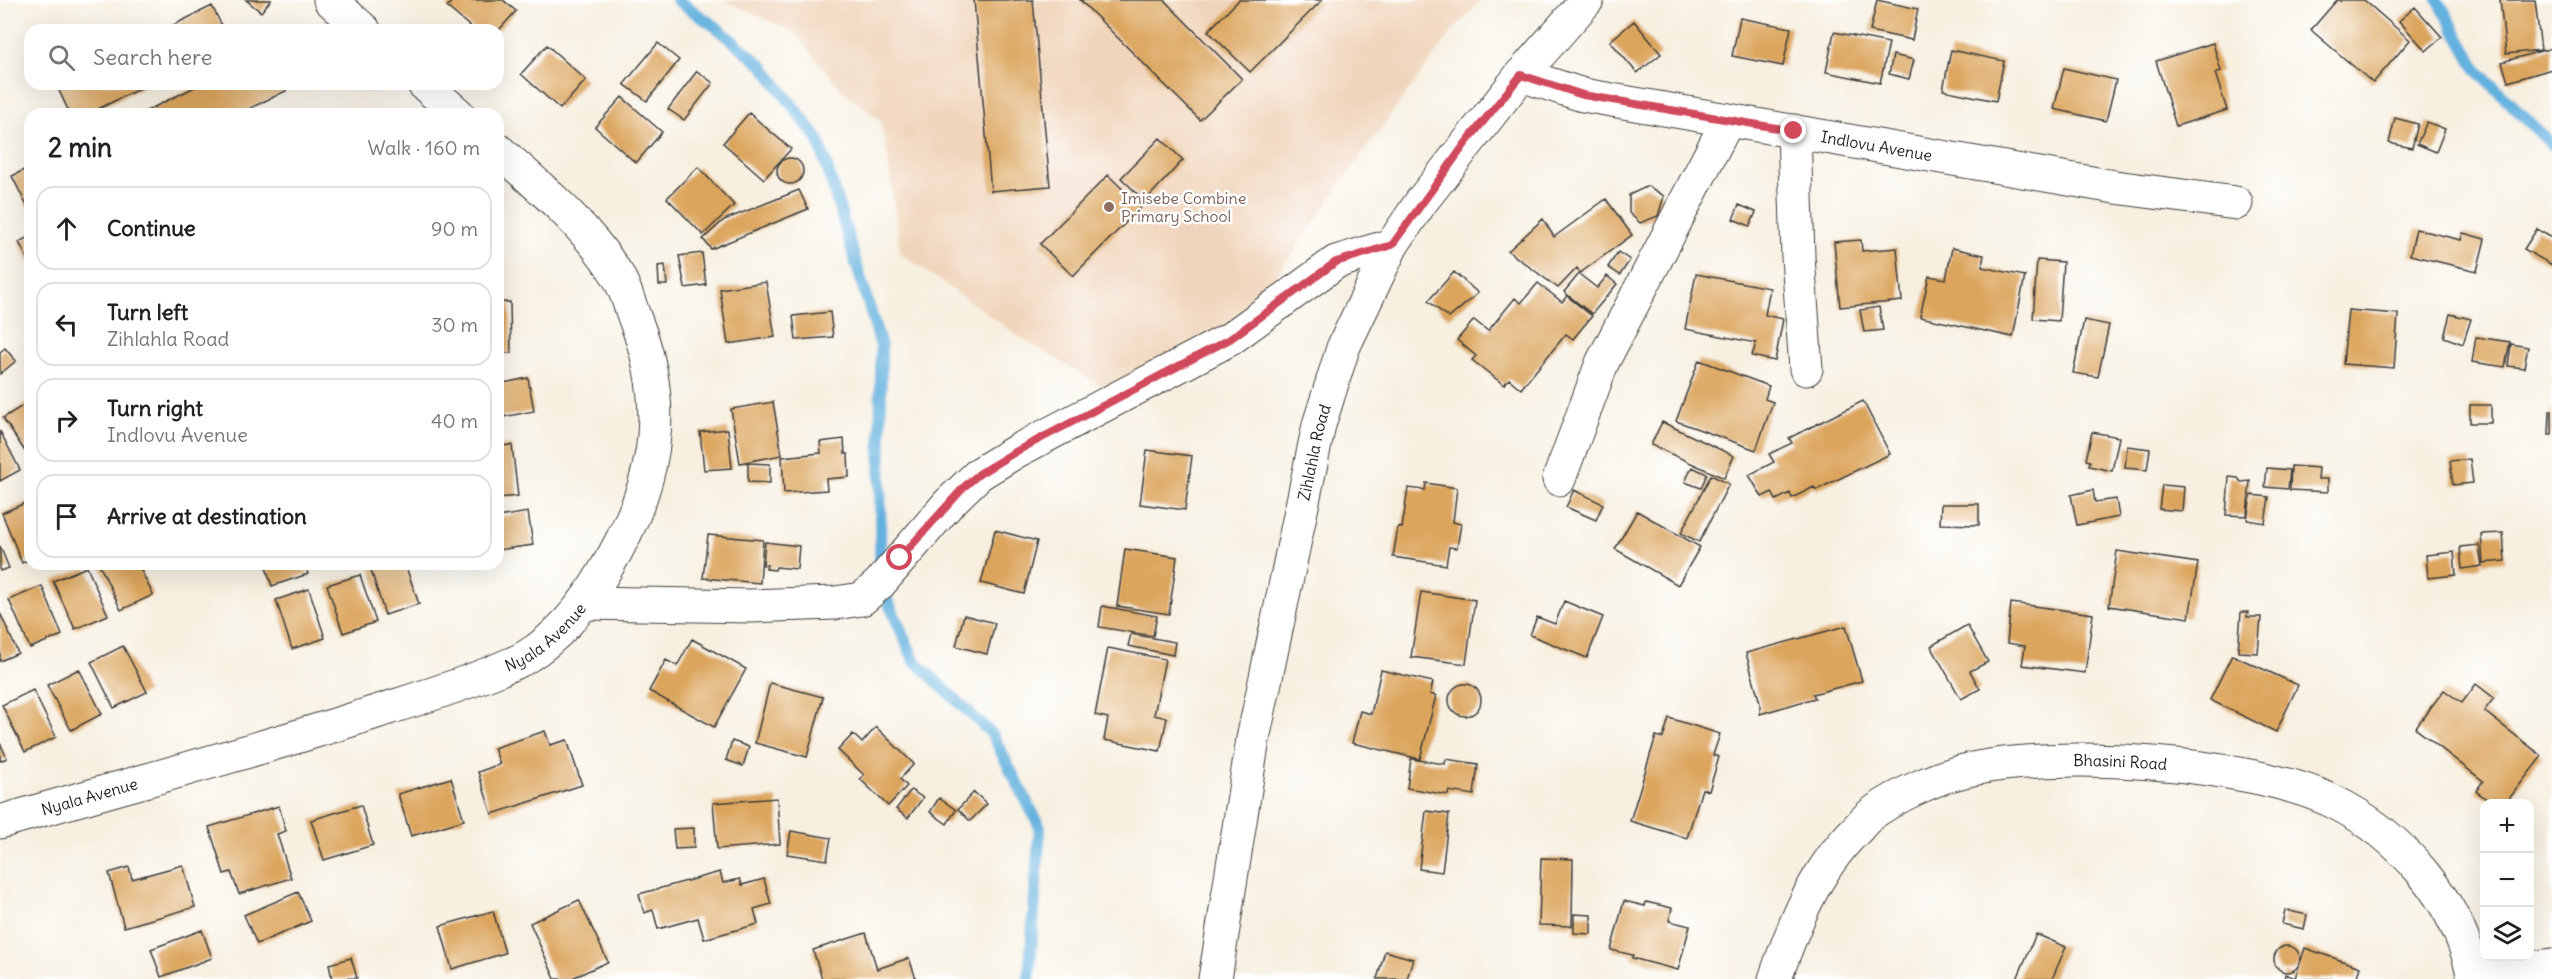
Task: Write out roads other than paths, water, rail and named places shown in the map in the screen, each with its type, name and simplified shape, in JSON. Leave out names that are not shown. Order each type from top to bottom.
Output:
[{"type":"street","points":[[330,0],[357,24]]},
{"type":"street","name":"Zihlahla Road","points":[[1215,979],[1253,739],[1319,425],[1343,348],[1392,245],[1465,144],[1521,75],[1587,0]]},
{"type":"street","name":"Indlovu Avenue","points":[[1521,75],[1583,95],[2115,187],[2236,203]]},
{"type":"street","points":[[431,90],[451,108]]},
{"type":"street","points":[[1559,479],[1602,363],[1728,120]]},
{"type":"street","points":[[1794,131],[1798,257],[1806,369]]},
{"type":"street","name":"Nyala Avenue","points":[[0,822],[346,722],[472,681],[527,657],[573,619],[586,603],[621,545],[642,500],[652,455],[657,414],[652,373],[641,332],[619,278],[588,235],[549,195],[504,155]]},
{"type":"street","points":[[586,603],[750,606],[825,603],[862,598],[880,583],[949,503],[979,474],[1015,452],[1230,339],[1336,262],[1392,245]]},
{"type":"street","name":"Bhasini Road","points":[[1775,979],[1810,890],[1841,844],[1875,811],[1920,788],[1963,771],[2025,761],[2148,764],[2223,771],[2285,784],[2331,800],[2386,834],[2433,887],[2452,915],[2466,947],[2474,978]]},
{"type":"street","points":[[2474,978],[2552,965]]},
{"type":"waterway","points":[[677,0],[716,27],[763,66],[819,141],[881,346],[880,583],[914,660],[992,734],[1040,827],[1029,979]]},
{"type":"waterway","points":[[2438,0],[2477,70],[2552,145]]},
{"type":"place","name":"Imisebe Combine Primary School","points":[[1109,207]]}]
